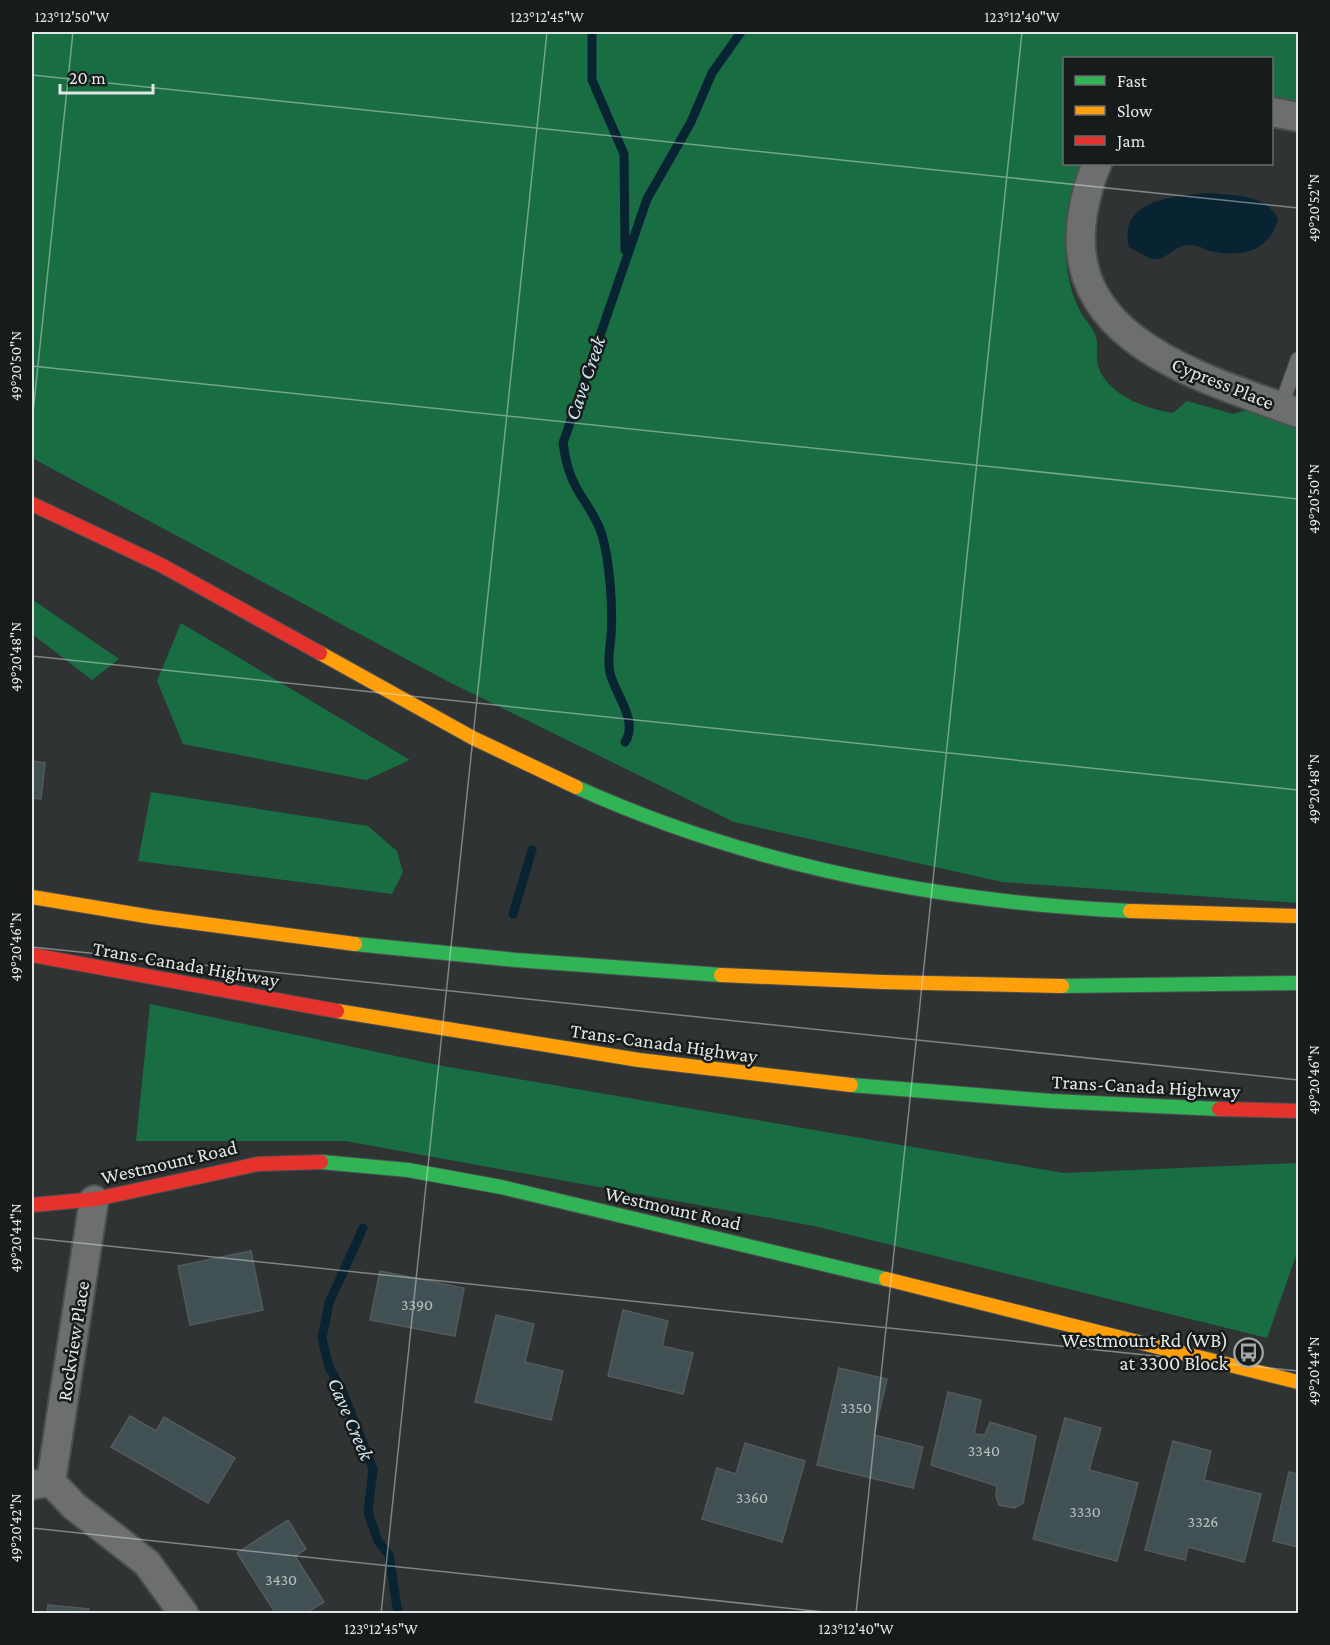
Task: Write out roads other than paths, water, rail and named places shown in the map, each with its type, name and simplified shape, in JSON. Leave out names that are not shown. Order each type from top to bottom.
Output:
[{"type":"main road","points":[[32,504],[77,522],[179,573],[489,747],[607,800],[688,831],[822,870],[949,893],[1077,907],[1299,916]]},
{"type":"main road","name":"Trans-Canada Highway","points":[[32,897],[164,918],[393,947],[650,970],[1003,985],[1299,983]]},
{"type":"main road","name":"Trans-Canada Highway","points":[[32,956],[472,1034],[742,1073],[994,1097],[1299,1111]]},
{"type":"main road","name":"Westmount Road","points":[[32,1205],[94,1200],[205,1171],[251,1163],[312,1161],[396,1168],[488,1184],[796,1257],[1299,1382]]},
{"type":"street","points":[[1273,112],[1299,117]]},
{"type":"street","name":"Cypress Place","points":[[1097,165],[1087,191],[1079,243],[1084,274],[1095,299],[1110,318],[1159,356],[1190,372],[1290,409]]},
{"type":"street","name":"Rockview Place","points":[[94,1200],[41,1484],[74,1506],[147,1563],[184,1614]]},
{"type":"lane","points":[[1290,409],[1299,359]]},
{"type":"water","points":[[1211,193],[1250,198],[1267,205],[1278,220],[1274,231],[1260,246],[1242,253],[1221,253],[1187,245],[1159,259],[1151,259],[1129,247],[1128,231],[1132,219],[1141,209],[1167,198]]},
{"type":"waterway","points":[[592,32],[592,80],[624,154],[625,250]]},
{"type":"waterway","name":"Cave Creek","points":[[625,742],[629,734],[628,716],[609,668],[612,625],[605,546],[597,521],[571,476],[563,443],[647,199],[691,122],[712,73],[741,32]]},
{"type":"waterway","name":"Cave Creek","points":[[513,914],[532,850]]},
{"type":"waterway","name":"Cave Creek","points":[[363,1228],[329,1303],[322,1338],[329,1367],[342,1390],[373,1469],[368,1512],[378,1541],[389,1555],[398,1614]]},
{"type":"place","name":"Westmount Rd (WB) at 3300 Block","points":[[1249,1352]]}]
